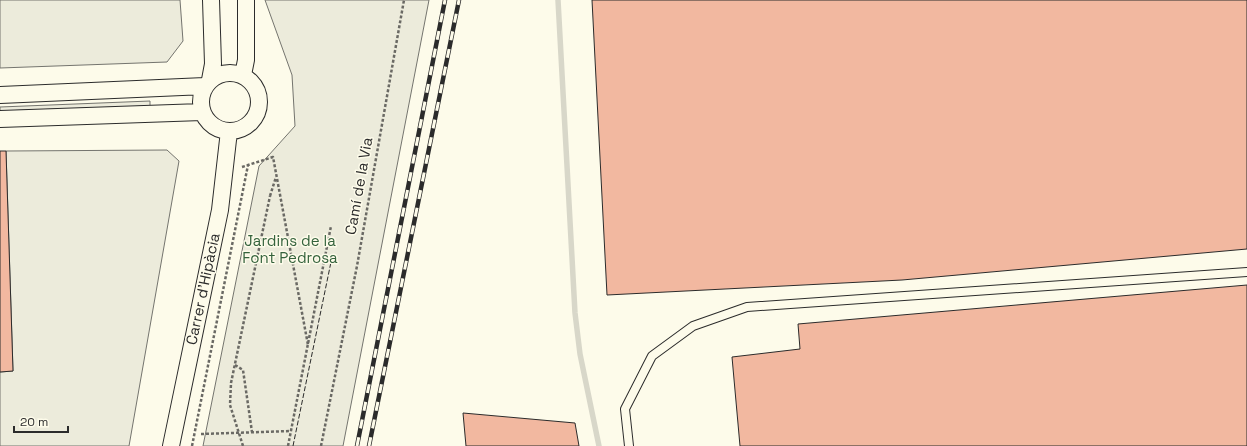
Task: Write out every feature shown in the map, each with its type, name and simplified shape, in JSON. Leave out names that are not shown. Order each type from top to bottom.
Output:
[{"type":"street","points":[[0,95],[207,83],[217,75],[226,72],[235,73],[243,76],[256,90],[259,99],[258,109],[254,118],[239,130],[229,131],[212,126],[202,112],[201,94],[207,83],[213,50],[211,0]]},
{"type":"street","points":[[243,76],[246,60],[246,0]]},
{"type":"street","points":[[0,119],[202,112]]},
{"type":"street","name":"Carrer d'Hipàcia","points":[[170,446],[220,210],[229,131]]},
{"type":"lane","points":[[629,446],[625,409],[652,356],[693,326],[747,308],[1247,272]]},
{"type":"path","name":"Camí de la Via","points":[[321,446],[357,266],[404,0]]},
{"type":"path","points":[[241,167],[273,157],[308,345]]},
{"type":"path","points":[[192,446],[248,165]]},
{"type":"path","points":[[243,446],[230,405],[231,383],[270,196],[276,175]]},
{"type":"path","points":[[288,446],[331,226]]},
{"type":"path","points":[[235,365],[243,370],[252,432]]},
{"type":"path","points":[[201,434],[291,431]]},
{"type":"green space","points":[[0,0],[180,0],[183,41],[167,62],[0,68]]},
{"type":"green space","name":"Jardins de la Font Pedrosa","points":[[265,0],[429,0],[343,446],[203,446],[259,166],[295,126],[292,75]]},
{"type":"green space","points":[[150,101],[150,106],[0,111],[0,107]]},
{"type":"green space","points":[[167,150],[179,161],[129,446],[0,446],[0,372],[13,371],[6,151]]},
{"type":"building","points":[[592,0],[1247,0],[1247,249],[902,280],[607,295]]},
{"type":"building","points":[[0,151],[6,151],[13,371],[0,372]]},
{"type":"building","points":[[1247,285],[1247,446],[740,446],[732,357],[800,349],[798,324]]},
{"type":"building","points":[[463,413],[575,423],[579,446],[466,446]]},
{"type":"waterway","points":[[558,0],[575,313],[580,354],[599,446]]},
{"type":"railway","points":[[357,446],[445,0]]},
{"type":"railway","points":[[369,446],[459,0]]},
{"type":"fence","points":[[293,446],[331,262]]}]
